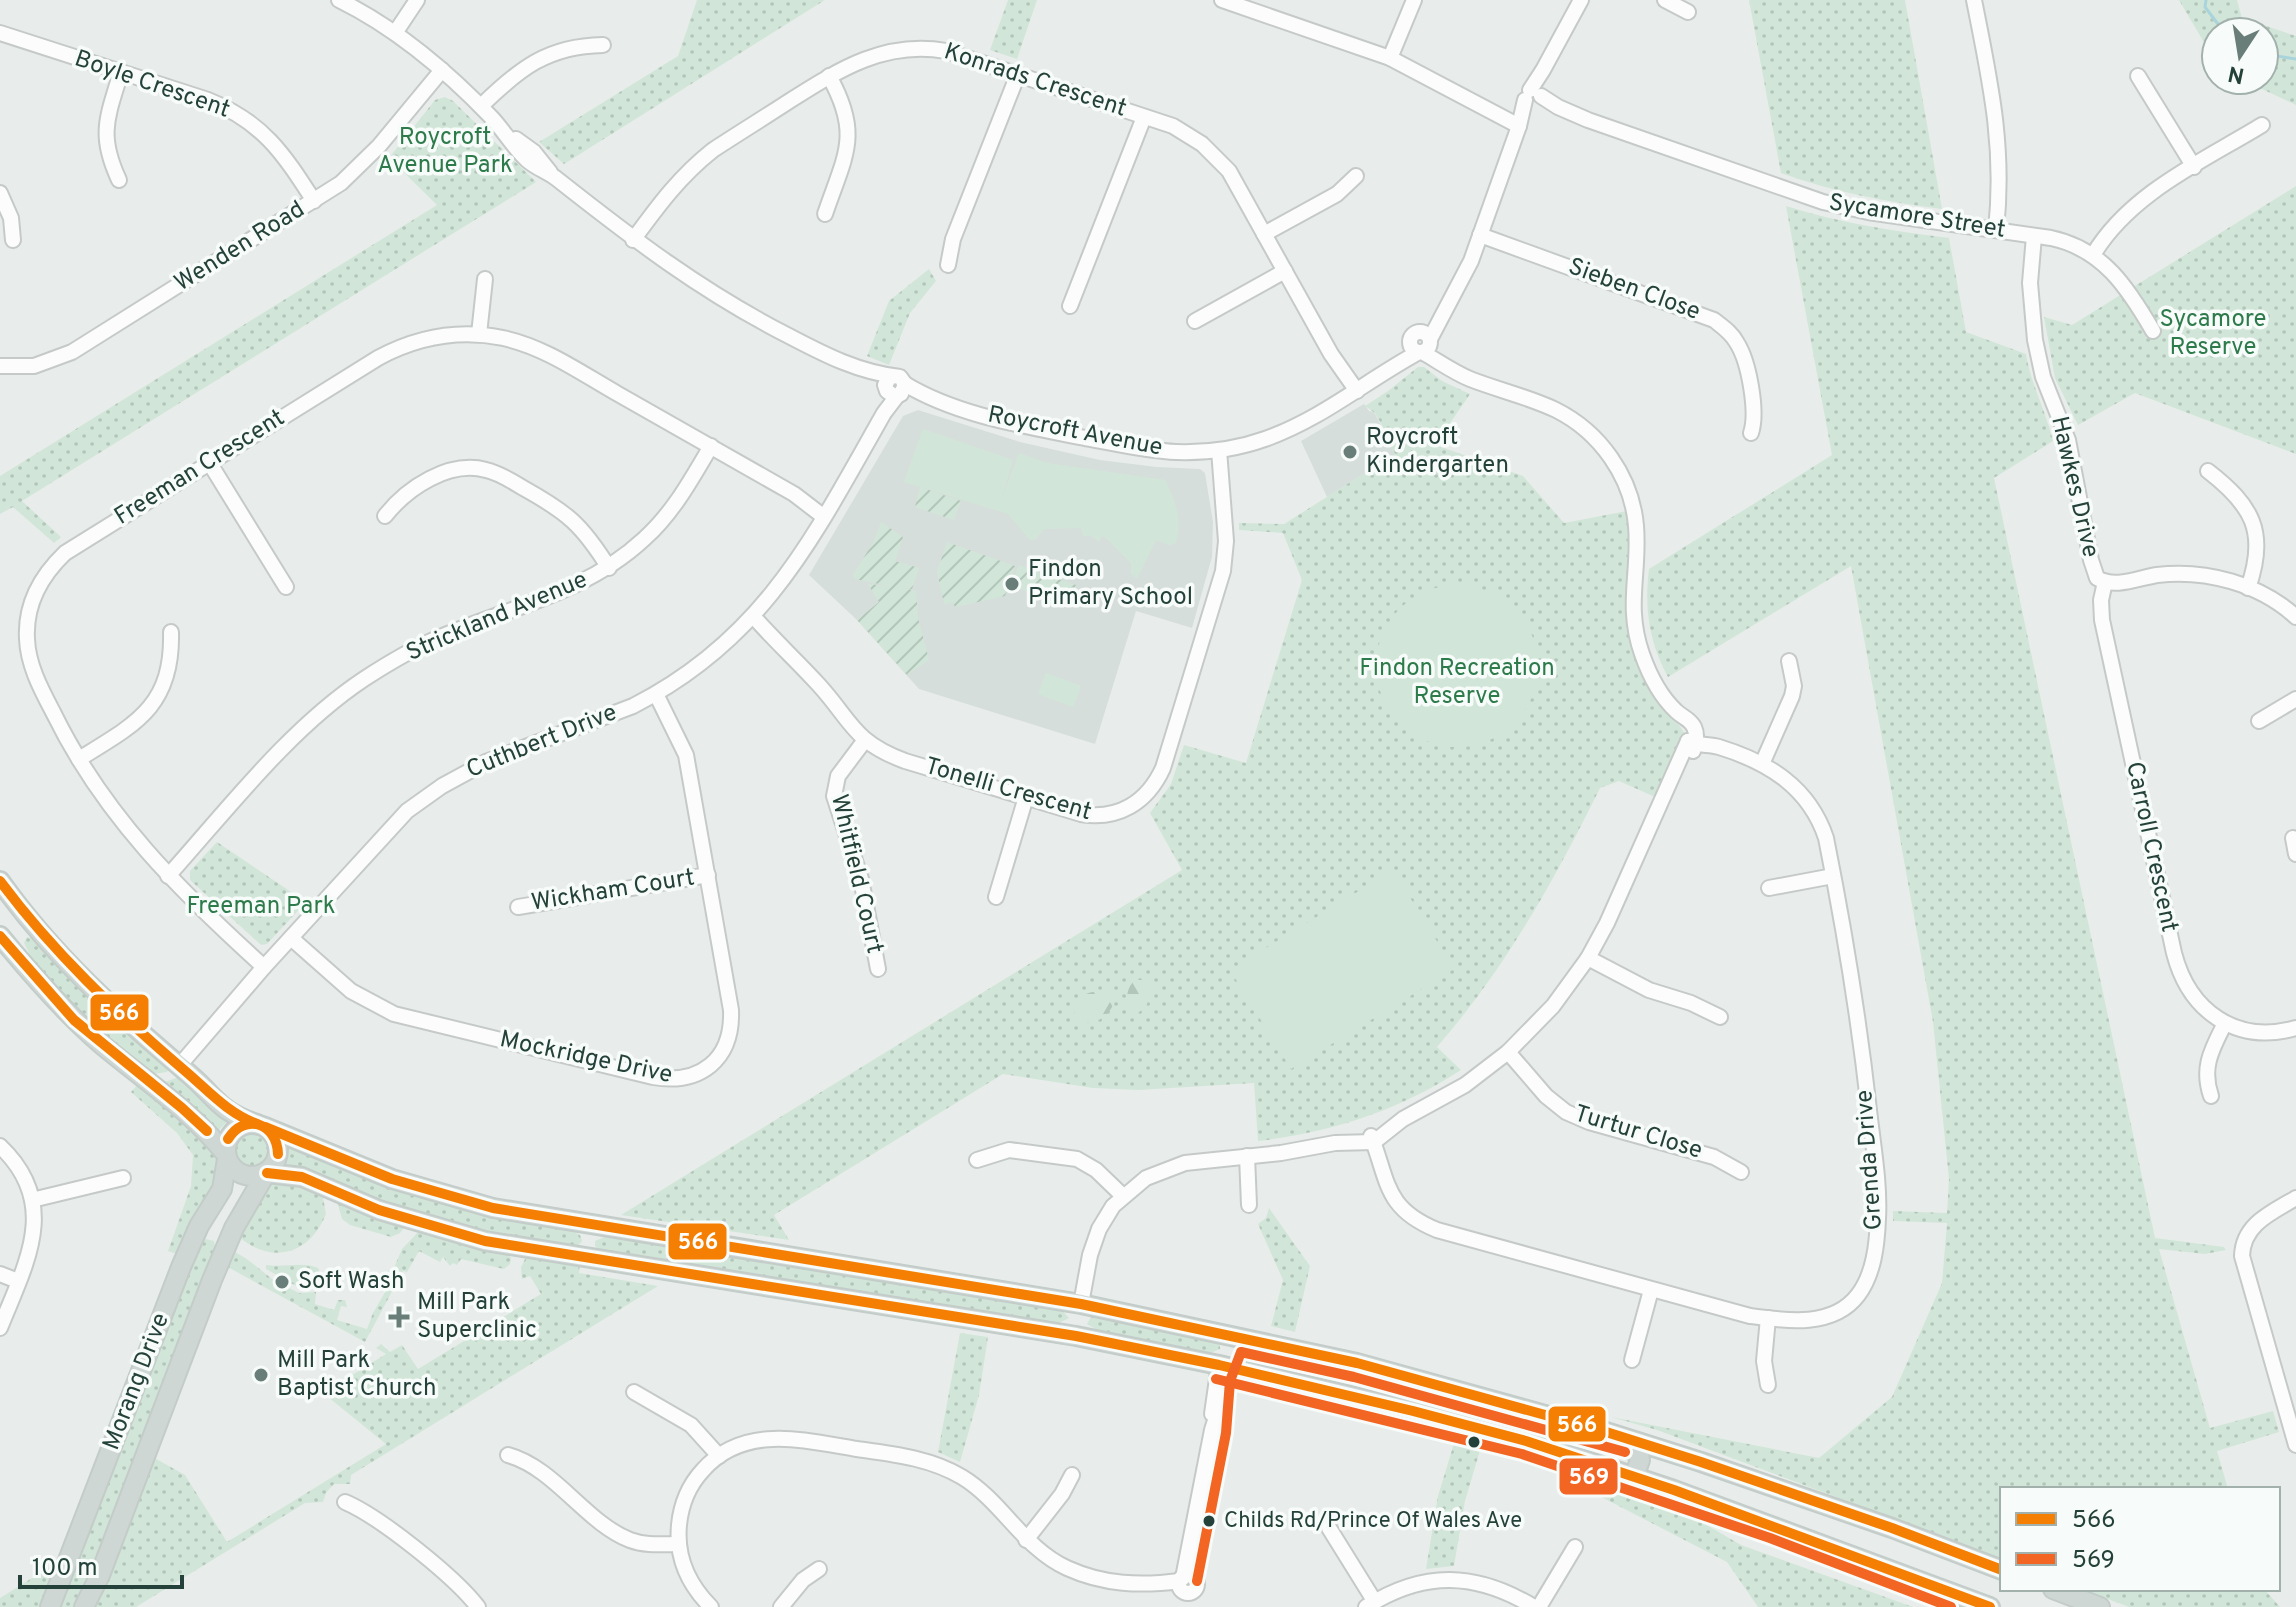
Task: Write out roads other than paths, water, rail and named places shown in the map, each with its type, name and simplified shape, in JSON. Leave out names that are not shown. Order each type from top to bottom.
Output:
[{"type":"main road","points":[[0,881],[73,969],[223,1109],[428,1191],[493,1208],[591,1226],[1081,1304],[1343,1359],[1489,1398],[1701,1462],[2000,1569]]},
{"type":"main road","points":[[28,917],[1,939],[67,1012],[141,1077],[195,1118],[226,1156],[230,1166],[243,1175],[266,1173],[302,1177],[379,1210],[506,1245],[1076,1336],[1225,1366],[1526,1441],[1775,1525],[1990,1607]]},
{"type":"main road","points":[[141,1077],[163,1079],[179,1066]]},
{"type":"main road","points":[[226,1156],[229,1137],[234,1131],[249,1124],[261,1126],[277,1141],[279,1150],[278,1159],[266,1173]]},
{"type":"main road","name":"Morang Drive","points":[[50,1607],[199,1226],[222,1189],[226,1156]]},
{"type":"main road","name":"Morang Drive","points":[[84,1607],[100,1575],[229,1240],[266,1173]]},
{"type":"main road","points":[[199,1226],[229,1240]]},
{"type":"main road","points":[[585,1259],[591,1226]]},
{"type":"main road","points":[[1076,1336],[1081,1304]]},
{"type":"main road","points":[[1225,1366],[1233,1336]]},
{"type":"main road","points":[[1489,1398],[1529,1415],[1634,1450],[1640,1460],[1634,1477]]},
{"type":"main road","points":[[2058,1591],[2100,1607]]},
{"type":"street","name":"Roycroft Avenue","points":[[339,0],[395,33],[442,70],[481,106],[527,160],[694,282],[766,324],[866,372],[894,389],[1014,423],[1175,452],[1215,450],[1284,432],[1353,394],[1421,344],[1429,324],[1453,297],[1467,270],[1519,126],[1535,98],[1543,70],[1581,0]]},
{"type":"street","points":[[395,33],[417,0]]},
{"type":"street","points":[[1222,0],[1390,58],[1519,126]]},
{"type":"street","points":[[1263,15],[1268,0]]},
{"type":"street","points":[[1390,58],[1414,0]]},
{"type":"street","points":[[1665,0],[1688,12]]},
{"type":"street","points":[[1974,0],[1997,117],[2001,175],[1996,230]]},
{"type":"street","name":"Boyle Crescent","points":[[0,33],[208,100],[252,122],[277,146],[314,201]]},
{"type":"street","points":[[481,106],[534,61],[574,47],[603,45]]},
{"type":"street","name":"Konrads Crescent","points":[[633,240],[669,191],[697,162],[829,76],[879,53],[929,48],[963,55],[1189,134],[1214,154],[1233,179],[1353,394]]},
{"type":"street","name":"Wenden Road","points":[[0,366],[34,366],[72,352],[341,183],[362,164],[442,70]]},
{"type":"street","points":[[119,180],[108,154],[105,133],[121,72]]},
{"type":"street","points":[[948,265],[953,239],[1018,74]]},
{"type":"street","points":[[825,214],[847,147],[849,131],[844,104],[829,76]]},
{"type":"street","points":[[2138,76],[2194,167]]},
{"type":"street","name":"Sycamore Street","points":[[1535,98],[1823,202],[1868,212],[2069,243],[2093,255],[2118,277],[2153,331]]},
{"type":"street","points":[[1070,306],[1144,117]]},
{"type":"street","points":[[2093,255],[2108,232],[2147,196],[2262,125]]},
{"type":"street","points":[[1264,234],[1337,194],[1356,176]]},
{"type":"street","points":[[0,193],[11,218],[13,240]]},
{"type":"street","name":"Sieben Close","points":[[1480,235],[1714,320],[1727,330],[1742,352],[1754,408],[1751,433]]},
{"type":"street","name":"Hawkes Drive","points":[[2034,236],[2030,283],[2035,340],[2043,377],[2068,440],[2097,578],[2105,582],[2178,574],[2215,578],[2248,588],[2278,603],[2296,617]]},
{"type":"street","points":[[1195,321],[1285,271]]},
{"type":"street","points":[[479,334],[485,279]]},
{"type":"street","name":"Freeman Crescent","points":[[264,967],[168,876],[114,813],[79,759],[39,685],[28,654],[27,626],[37,588],[65,553],[396,348],[429,338],[479,334],[519,342],[550,355],[794,494],[808,498],[826,513]]},
{"type":"street","points":[[1081,1304],[1093,1243],[1106,1217],[1123,1196],[1146,1178],[1171,1166],[1372,1139],[1465,1085],[1508,1052],[1553,1006],[1588,958],[1607,923],[1677,767],[1693,742],[1678,714],[1660,691],[1636,638],[1632,606],[1637,540],[1635,515],[1627,489],[1611,457],[1590,433],[1568,417],[1542,404],[1463,375],[1421,344]]},
{"type":"street","name":"Cuthbert Drive","points":[[179,1066],[264,967],[407,811],[442,786],[486,762],[610,715],[656,694],[696,667],[751,619],[785,579],[884,413],[894,389]]},
{"type":"street","name":"Strickland Avenue","points":[[168,876],[296,735],[362,681],[438,638],[572,588],[609,568],[660,524],[686,489],[711,446]]},
{"type":"street","name":"Tonelli Crescent","points":[[751,619],[818,683],[847,723],[865,740],[905,761],[1081,814],[1102,816],[1128,809],[1147,795],[1159,777],[1223,571],[1226,541],[1215,450]]},
{"type":"street","points":[[209,462],[286,587]]},
{"type":"street","points":[[385,516],[403,496],[444,473],[465,467],[485,469],[570,516],[588,536],[609,568]]},
{"type":"street","points":[[2208,471],[2242,499],[2254,523],[2257,550],[2248,588]]},
{"type":"street","name":"Carroll Crescent","points":[[2105,582],[2101,616],[2183,982],[2202,1007],[2225,1023],[2260,1033],[2296,1028]]},
{"type":"street","points":[[79,759],[131,725],[154,701],[170,669],[171,632]]},
{"type":"street","points":[[1762,764],[1792,696],[1793,673],[1789,661]]},
{"type":"street","name":"Mockridge Drive","points":[[291,938],[351,991],[394,1014],[653,1077],[684,1078],[703,1071],[725,1046],[731,1022],[686,755],[656,694]]},
{"type":"street","points":[[2259,721],[2296,699]]},
{"type":"street","name":"Whitfield Court","points":[[865,740],[838,776],[834,796],[861,879],[878,969]]},
{"type":"street","name":"Grenda Drive","points":[[1372,1139],[1388,1190],[1405,1211],[1426,1226],[1728,1312],[1810,1320],[1832,1315],[1852,1302],[1864,1286],[1871,1268],[1876,1242],[1877,1185],[1860,1035],[1826,838],[1810,805],[1793,784],[1762,764],[1730,751],[1713,740],[1693,742]]},
{"type":"street","points":[[996,897],[1026,797]]},
{"type":"street","points":[[2293,838],[2296,854]]},
{"type":"street","name":"Wickham Court","points":[[518,907],[708,875]]},
{"type":"street","points":[[1769,888],[1833,876]]},
{"type":"street","points":[[1588,958],[1649,990],[1691,1003],[1720,1017]]},
{"type":"street","points":[[2211,1096],[2206,1082],[2207,1060],[2225,1023]]},
{"type":"street","name":"Turtur Close","points":[[1508,1052],[1546,1096],[1566,1112],[1589,1122],[1714,1157],[1741,1172]]},
{"type":"street","points":[[0,1146],[19,1167],[35,1214],[33,1238],[0,1328]]},
{"type":"street","points":[[977,1160],[1000,1151],[1018,1149],[1077,1159],[1096,1170],[1123,1196]]},
{"type":"street","points":[[1247,1156],[1249,1205]]},
{"type":"street","points":[[32,1200],[123,1178]]},
{"type":"street","points":[[2296,1198],[2252,1226],[2243,1243],[2242,1256],[2296,1445]]},
{"type":"street","points":[[0,1274],[18,1281]]},
{"type":"street","points":[[1632,1360],[1651,1290]]},
{"type":"street","points":[[1768,1318],[1764,1361],[1768,1385]]},
{"type":"street","points":[[711,1607],[687,1575],[679,1544],[681,1514],[689,1489],[719,1456],[747,1441],[776,1437],[924,1461],[944,1468],[976,1487],[1026,1540],[1047,1557],[1080,1574],[1113,1582],[1154,1584],[1187,1590],[1190,1546],[1212,1430],[1212,1410],[1225,1366]]},
{"type":"street","points":[[634,1392],[691,1425],[719,1456]]},
{"type":"street","points":[[508,1455],[531,1465],[621,1536],[641,1543],[679,1544]]},
{"type":"street","points":[[1026,1540],[1062,1494],[1072,1475]]},
{"type":"street","points":[[345,1502],[380,1523],[461,1588],[478,1607]]},
{"type":"street","points":[[1329,1528],[1370,1604],[1406,1587],[1444,1579],[1493,1586],[1537,1607],[1575,1547]]},
{"type":"street","points":[[781,1607],[803,1580],[819,1569]]},
{"type":"waterway","points":[[2206,0],[2205,7],[2212,16]]},
{"type":"waterway","points":[[2280,56],[2296,59]]},
{"type":"place","name":"Roycroft Kindergarten","points":[[1350,452]]},
{"type":"place","name":"Findon Primary School","points":[[1012,584]]},
{"type":"place","name":"Soft Wash","points":[[282,1282]]},
{"type":"place","name":"Mill Park Superclinic","points":[[399,1317]]},
{"type":"place","name":"Mill Park Baptist Church","points":[[261,1375]]},
{"type":"place","name":"Childs Rd/Prince Of Wales Ave","points":[[1209,1521]]},
{"type":"park label","name":"Roycroft Avenue Park","points":[[445,152]]},
{"type":"park label","name":"Sycamore Reserve","points":[[2213,334]]},
{"type":"park label","name":"Findon Recreation Reserve","points":[[1457,683]]},
{"type":"park label","name":"Freeman Park","points":[[261,907]]}]
